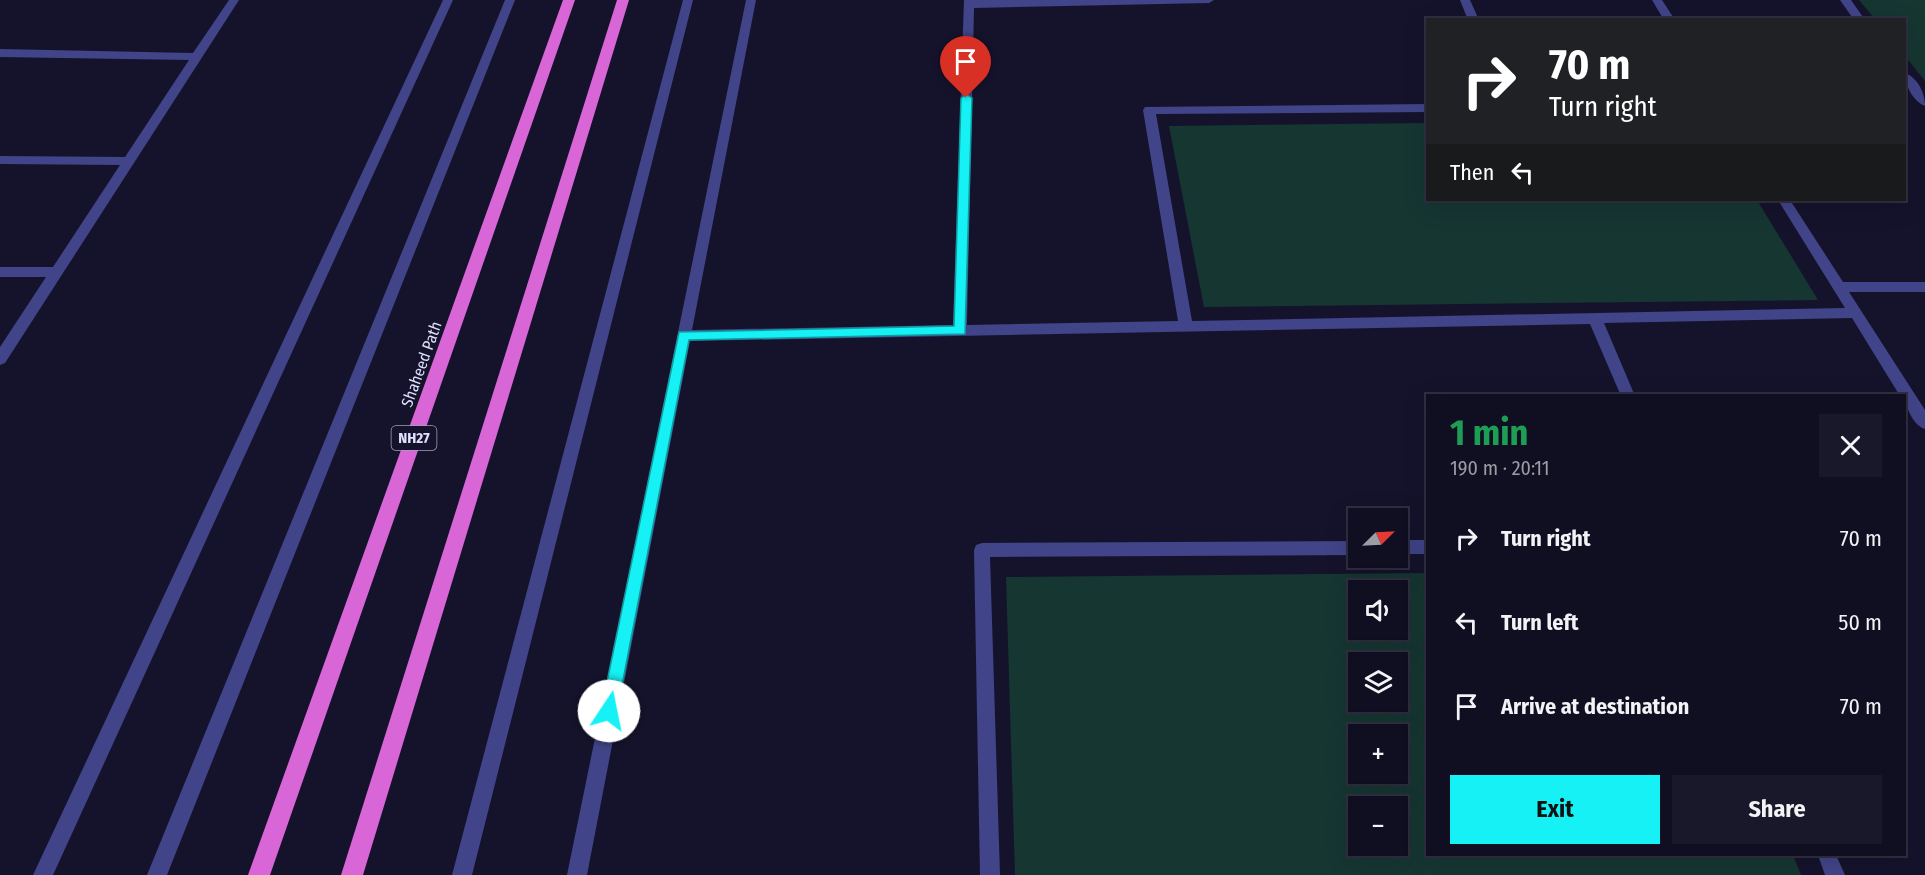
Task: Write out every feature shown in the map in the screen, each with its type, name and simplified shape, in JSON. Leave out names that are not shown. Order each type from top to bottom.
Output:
[{"type":"highway","name":"Shaheed Path","points":[[259,875],[569,0]]},
{"type":"highway","points":[[352,875],[623,0]]},
{"type":"street","points":[[0,359],[234,0]]},
{"type":"street","points":[[43,875],[448,0]]},
{"type":"street","points":[[157,875],[510,0]]},
{"type":"street","points":[[462,875],[688,0]]},
{"type":"street","points":[[577,875],[751,0]]},
{"type":"street","points":[[960,330],[968,2],[1209,0]]},
{"type":"street","points":[[1465,0],[1473,18]]},
{"type":"street","points":[[1657,0],[1669,18]]},
{"type":"street","points":[[1845,0],[1858,18]]},
{"type":"street","points":[[0,53],[196,57]]},
{"type":"street","points":[[1906,78],[1925,102]]},
{"type":"street","points":[[1186,326],[1149,111],[1426,108]]},
{"type":"street","points":[[0,160],[129,161]]},
{"type":"street","points":[[1785,201],[1925,423]]},
{"type":"street","points":[[0,272],[57,272]]},
{"type":"street","points":[[1840,287],[1925,287]]},
{"type":"street","points":[[684,336],[1856,313]]},
{"type":"street","points":[[1594,318],[1627,394]]},
{"type":"street","points":[[1408,547],[1426,547]]},
{"type":"street","points":[[990,875],[982,550],[1348,548]]},
{"type":"street","points":[[1827,856],[1835,875]]},
{"type":"green space","points":[[1859,0],[1925,0],[1925,81],[1906,57],[1906,18],[1874,18]]},
{"type":"green space","points":[[1426,123],[1426,201],[1758,201],[1818,300],[1204,307],[1169,126]]},
{"type":"green space","points":[[1426,573],[1426,856],[1793,856],[1801,875],[1015,875],[1006,577]]},
{"type":"route","points":[[609,711],[684,336],[960,330],[966,98]]}]
